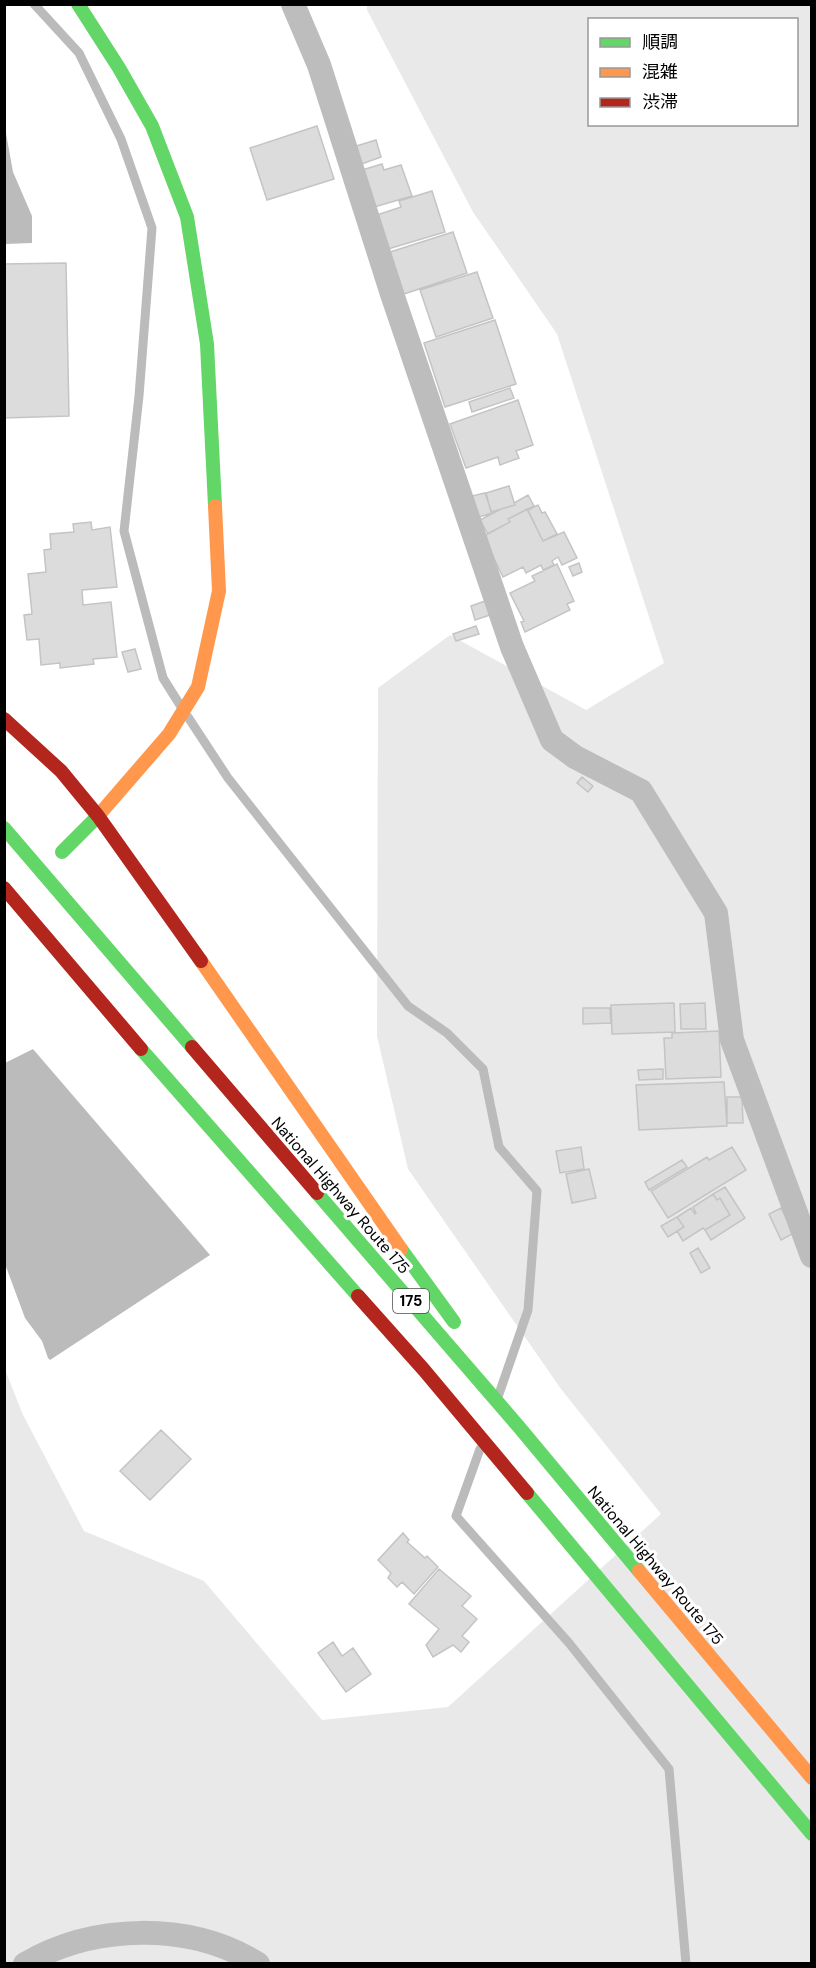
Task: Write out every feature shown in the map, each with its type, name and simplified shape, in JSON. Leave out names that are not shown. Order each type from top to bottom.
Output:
[{"type":"main road","points":[[62,852],[98,816],[169,734],[198,687],[219,591],[207,344],[187,217],[152,126],[78,4]]},
{"type":"main road","points":[[4,719],[61,771],[98,816],[388,1231],[463,1334]]},
{"type":"main road","name":"National Highway Route 175","points":[[4,828],[519,1427],[812,1778]]},
{"type":"main road","name":"175","points":[[4,888],[138,1046],[424,1370],[812,1834]]},
{"type":"main road","points":[[480,1362],[519,1427]]},
{"type":"street","points":[[293,4],[319,65],[392,294],[512,647],[552,740],[574,757],[641,791],[716,913],[732,1040],[812,1256]]},
{"type":"street","points":[[25,1964],[46,1951],[113,1933],[176,1934],[237,1951],[258,1964]]},
{"type":"shaded area","points":[[367,5],[811,5],[811,1963],[5,1963],[4,1367],[23,1415],[84,1531],[204,1581],[322,1720],[448,1707],[661,1514],[561,1389],[408,1169],[377,1036],[378,688],[450,635],[586,710],[664,663],[557,334],[473,212],[367,10]]},
{"type":"shaded area","points":[[4,122],[13,172],[32,216],[32,243],[5,244]]},
{"type":"shaded area","points":[[33,1049],[210,1255],[50,1360],[42,1341],[25,1318],[5,1264],[5,1063]]},
{"type":"building","points":[[317,126],[334,179],[267,200],[250,148]]},
{"type":"building","points":[[376,140],[381,157],[359,165],[353,147]]},
{"type":"building","points":[[382,164],[384,170],[401,165],[412,196],[374,207],[362,170]]},
{"type":"building","points":[[432,191],[445,232],[388,249],[377,215],[401,207],[399,201]]},
{"type":"building","points":[[453,232],[467,273],[404,294],[390,252]]},
{"type":"building","points":[[66,263],[69,416],[4,418],[4,264]]},
{"type":"building","points":[[477,272],[493,318],[436,337],[420,290]]},
{"type":"building","points":[[495,320],[516,384],[445,407],[424,343]]},
{"type":"building","points":[[510,388],[514,398],[472,412],[469,402]]},
{"type":"building","points":[[518,400],[533,445],[516,451],[519,458],[500,465],[498,457],[466,468],[450,424]]},
{"type":"building","points":[[509,486],[515,505],[491,512],[486,493]]},
{"type":"building","points":[[485,493],[492,513],[479,517],[472,496]]},
{"type":"building","points":[[528,495],[534,506],[508,519],[510,522],[488,534],[480,520],[501,509],[515,505],[514,503]]},
{"type":"building","points":[[538,505],[542,513],[545,512],[557,534],[543,541],[528,510]]},
{"type":"building","points":[[527,509],[543,541],[564,532],[577,558],[562,565],[558,557],[552,561],[554,565],[543,570],[541,565],[526,573],[523,567],[503,577],[483,536],[510,522],[508,519]]},
{"type":"building","points":[[91,522],[92,530],[110,527],[117,587],[82,590],[83,605],[111,602],[117,657],[93,659],[94,664],[60,668],[60,663],[41,665],[39,639],[27,640],[24,615],[32,614],[28,574],[46,572],[44,550],[51,549],[50,534],[74,532],[73,524]]},
{"type":"building","points":[[579,563],[582,572],[573,576],[569,567]]},
{"type":"building","points":[[557,564],[574,601],[567,604],[570,610],[525,632],[521,622],[524,621],[510,593],[535,581],[532,576]]},
{"type":"building","points":[[485,601],[490,615],[475,620],[471,606]]},
{"type":"building","points":[[476,626],[479,634],[456,641],[453,634]]},
{"type":"building","points":[[135,649],[141,669],[128,672],[122,652]]},
{"type":"building","points":[[582,777],[593,786],[588,792],[577,783]]},
{"type":"building","points":[[674,1003],[675,1032],[612,1034],[611,1005]]},
{"type":"building","points":[[705,1003],[706,1029],[681,1029],[680,1004]]},
{"type":"building","points":[[583,1008],[610,1008],[611,1023],[583,1024]]},
{"type":"building","points":[[719,1031],[721,1077],[666,1079],[664,1038],[672,1038],[672,1033]]},
{"type":"building","points":[[663,1069],[663,1079],[639,1080],[638,1070]]},
{"type":"building","points":[[724,1082],[727,1126],[639,1130],[636,1085]]},
{"type":"building","points":[[727,1097],[742,1097],[743,1123],[727,1123]]},
{"type":"building","points":[[581,1147],[584,1169],[560,1173],[556,1151]]},
{"type":"building","points":[[732,1147],[746,1170],[668,1218],[651,1191],[707,1157],[709,1160]]},
{"type":"building","points":[[682,1160],[687,1167],[649,1190],[645,1182]]},
{"type":"building","points":[[589,1169],[596,1198],[572,1203],[566,1174]]},
{"type":"building","points":[[725,1187],[745,1218],[711,1240],[705,1230],[730,1215],[720,1198],[717,1200],[713,1194]]},
{"type":"building","points":[[713,1194],[717,1200],[720,1198],[730,1215],[683,1241],[677,1231],[684,1227],[677,1217],[691,1208],[695,1214],[693,1207]]},
{"type":"building","points":[[781,1208],[794,1233],[781,1240],[769,1214]]},
{"type":"building","points":[[677,1217],[684,1227],[668,1237],[661,1226]]},
{"type":"building","points":[[698,1248],[710,1268],[701,1273],[690,1253]]},
{"type":"building","points":[[161,1430],[191,1459],[150,1500],[120,1471]]},
{"type":"building","points":[[403,1533],[409,1540],[407,1542],[438,1567],[414,1594],[402,1582],[397,1587],[388,1578],[391,1573],[378,1560]]},
{"type":"building","points":[[439,1569],[471,1596],[462,1606],[477,1619],[462,1636],[469,1642],[461,1652],[453,1645],[433,1657],[426,1645],[439,1629],[409,1604]]},
{"type":"building","points":[[333,1642],[342,1656],[353,1648],[371,1674],[346,1692],[318,1653]]},
{"type":"waterway","points":[[34,4],[79,53],[121,139],[152,228],[139,396],[124,531],[163,678],[180,705]]},
{"type":"waterway","points":[[188,717],[228,778],[408,1006],[447,1033],[483,1069],[499,1147],[537,1191],[528,1310],[499,1394]]},
{"type":"waterway","points":[[480,1449],[456,1516],[569,1643],[669,1769],[686,1964]]},
{"type":"traffic: fast","points":[[78,4],[119,68],[152,126],[187,217],[207,344],[215,506]]},
{"type":"traffic: fast","points":[[62,852],[98,816]]},
{"type":"traffic: fast","points":[[4,828],[192,1047]]},
{"type":"traffic: fast","points":[[141,1049],[358,1296]]},
{"type":"traffic: fast","points":[[317,1193],[519,1427],[639,1571]]},
{"type":"traffic: fast","points":[[401,1249],[454,1322]]},
{"type":"traffic: fast","points":[[527,1493],[812,1834]]},
{"type":"traffic: slow","points":[[98,816],[169,734],[198,687],[219,591],[215,506]]},
{"type":"traffic: slow","points":[[201,961],[401,1249]]},
{"type":"traffic: slow","points":[[639,1571],[812,1778]]},
{"type":"traffic: jam","points":[[4,719],[61,771],[98,816],[201,961]]},
{"type":"traffic: jam","points":[[4,888],[141,1049]]},
{"type":"traffic: jam","points":[[192,1047],[317,1193]]},
{"type":"traffic: jam","points":[[358,1296],[424,1370],[527,1493]]}]
